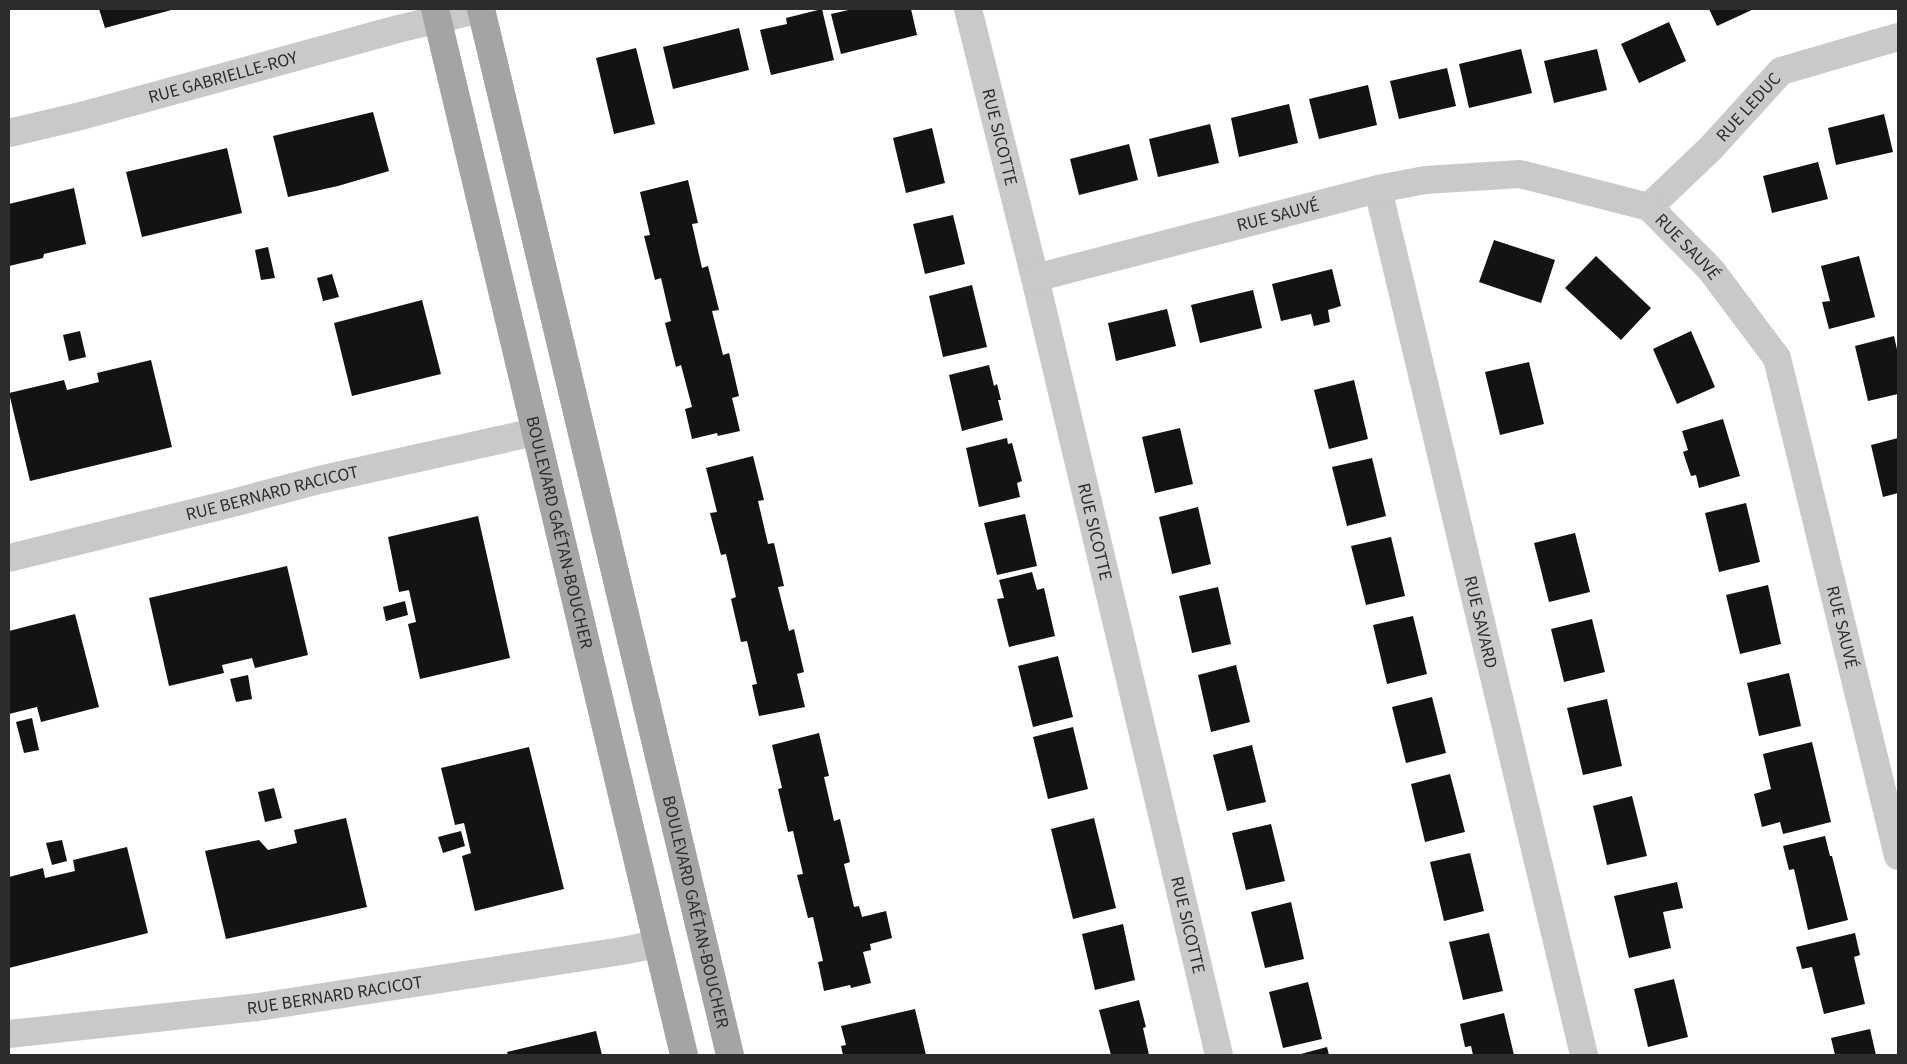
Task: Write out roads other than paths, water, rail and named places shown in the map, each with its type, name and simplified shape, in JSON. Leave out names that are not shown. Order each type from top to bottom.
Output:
[{"type":"main road","name":"BOULEVARD GAÉTAN-BOUCHER","points":[[481,9],[730,1055]]},
{"type":"main road","name":"BOULEVARD GAÉTAN-BOUCHER","points":[[436,14],[684,1055]]},
{"type":"street","name":"RUE GABRIELLE-ROY","points":[[9,133],[81,116],[398,29],[436,14],[481,9]]},
{"type":"street","name":"RUE SICOTTE","points":[[968,9],[1035,278],[1219,1055]]},
{"type":"street","name":"RUE LEDUC","points":[[1649,207],[1710,149],[1781,71],[1898,37]]},
{"type":"street","name":"RUE SAUVÉ","points":[[1035,278],[1378,189],[1425,180],[1520,174],[1649,207],[1711,270],[1777,358],[1898,856]]},
{"type":"street","name":"RUE SAVARD","points":[[1378,189],[1584,1055]]},
{"type":"street","name":"RUE BERNARD RACICOT","points":[[9,558],[319,480],[536,432]]},
{"type":"street","name":"RUE BERNARD RACICOT","points":[[9,1034],[268,1006],[622,952],[657,944]]}]
